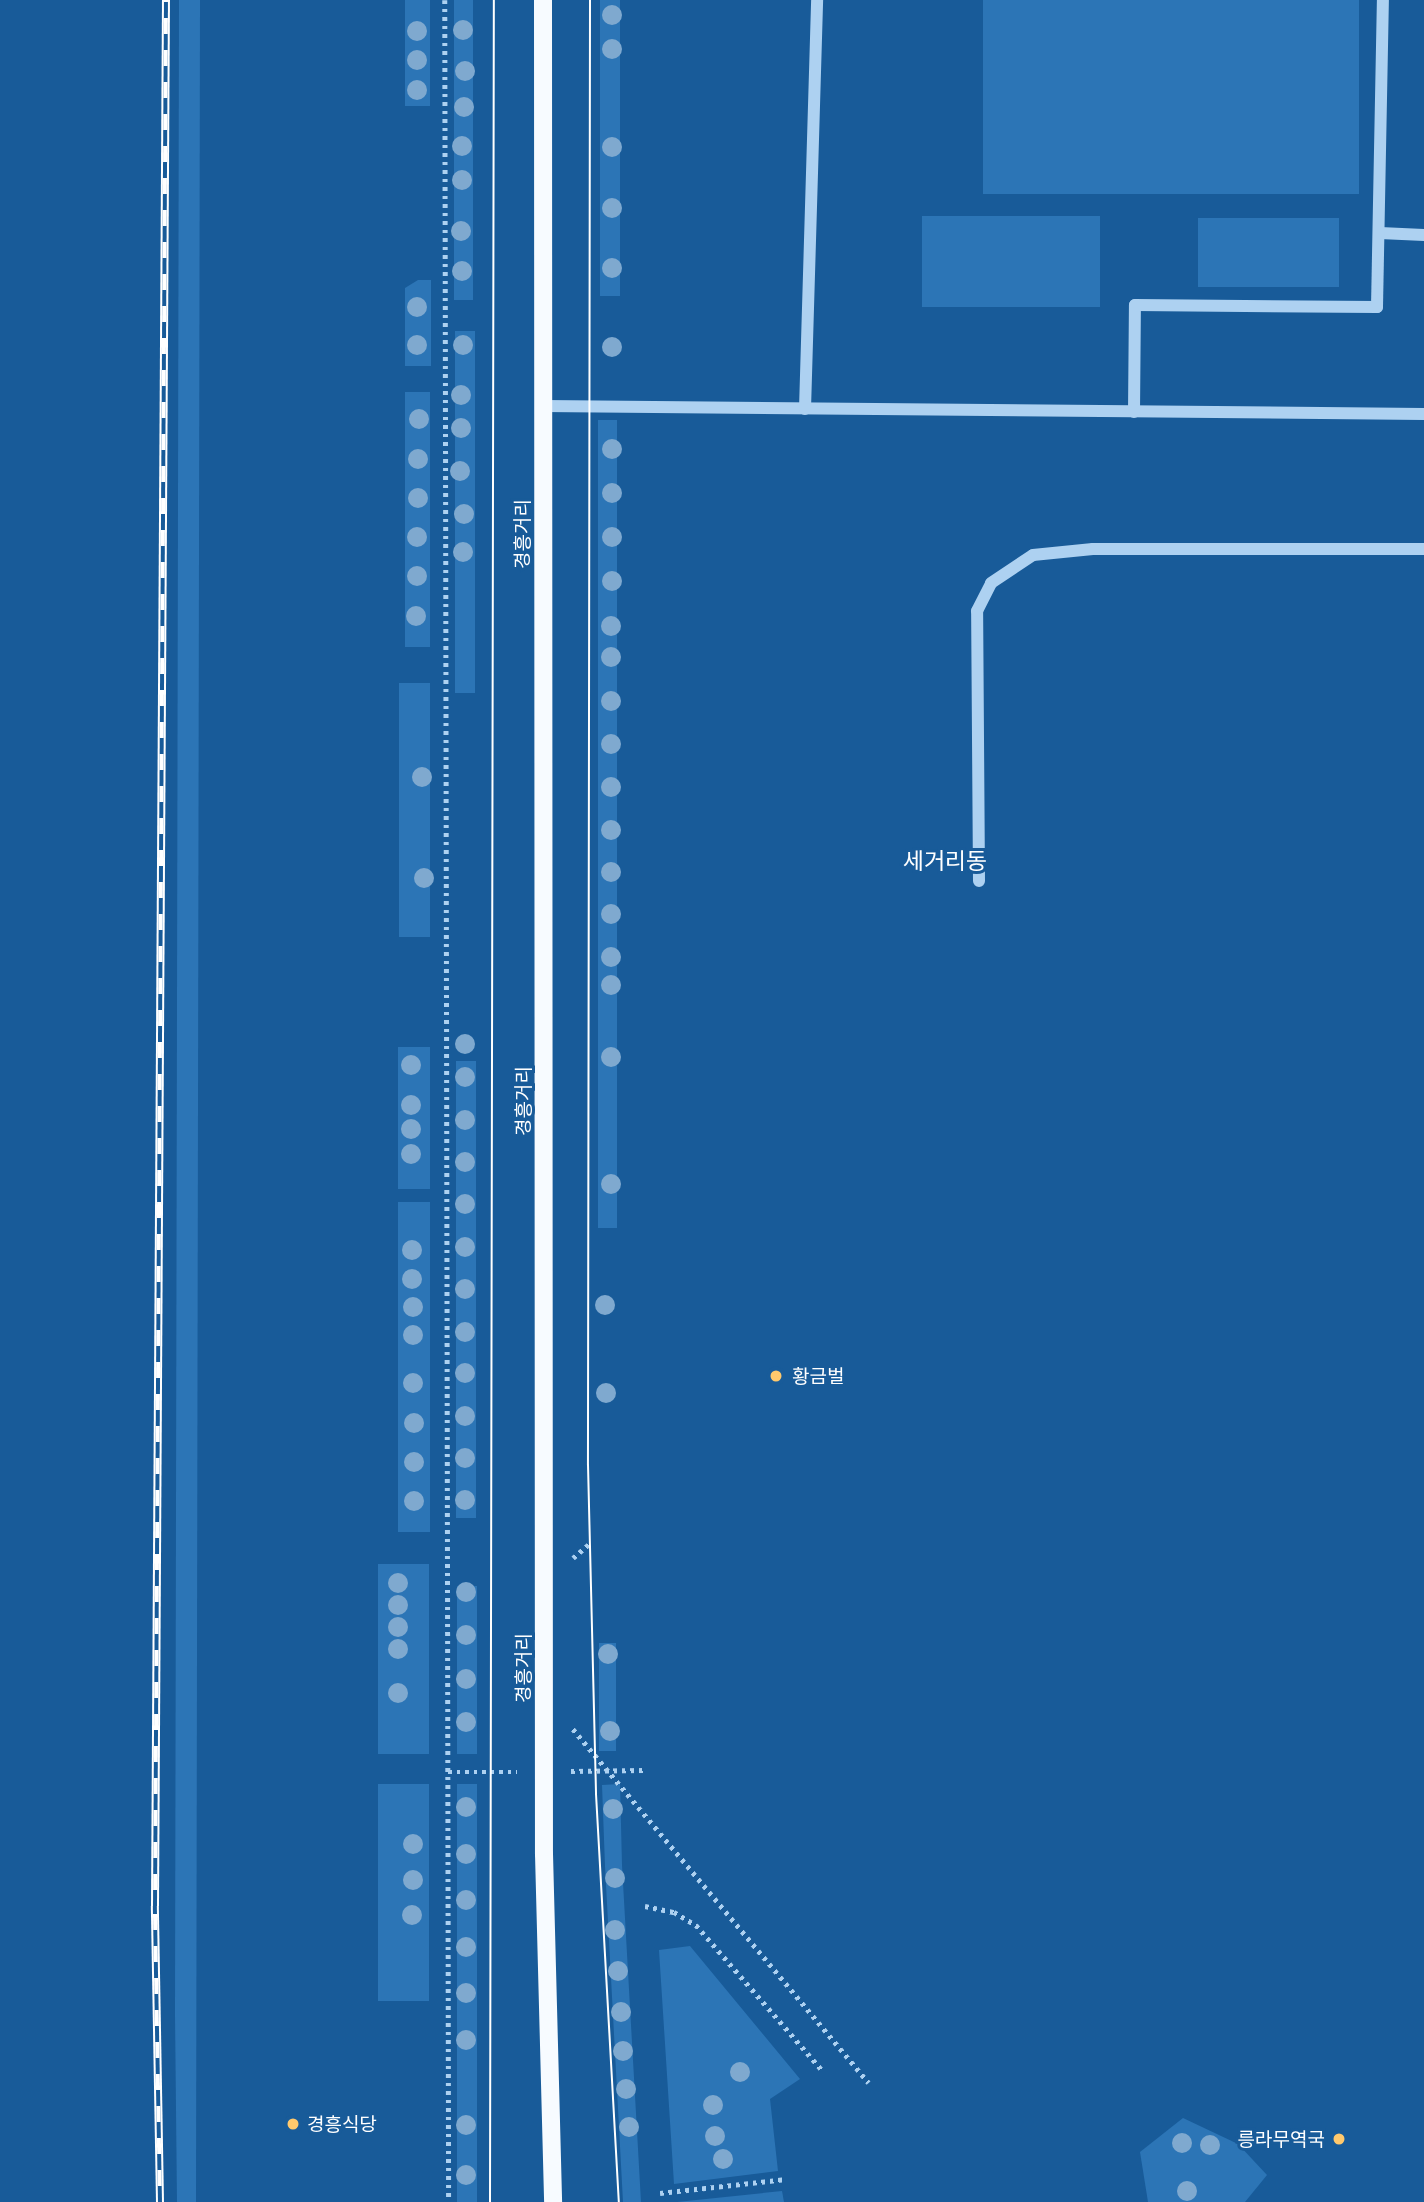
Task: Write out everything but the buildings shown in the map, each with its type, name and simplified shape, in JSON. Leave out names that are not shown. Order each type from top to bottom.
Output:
[{"type":"main road","name":"경흥거리","points":[[543,0],[544,1854],[553,2202]]},
{"type":"street","points":[[805,409],[817,0]]},
{"type":"street","points":[[1134,412],[1135,305],[1377,307],[1383,0]]},
{"type":"street","points":[[1380,233],[1424,235]]},
{"type":"street","points":[[543,405],[1424,414]]},
{"type":"street","points":[[979,881],[977,611],[991,583],[1033,555],[1093,549],[1424,549]]},
{"type":"path","points":[[444,0],[449,2202]]},
{"type":"path","points":[[565,1719],[869,2083]]},
{"type":"path","points":[[645,1906],[674,1912],[696,1925],[823,2071]]},
{"type":"path","points":[[660,2193],[786,2179]]},
{"type":"shaded area","points":[[179,0],[200,0],[196,2202],[177,2202],[175,2014]]},
{"type":"shaded area","points":[[405,0],[430,0],[430,106],[405,106]]},
{"type":"shaded area","points":[[454,0],[473,0],[473,300],[454,300]]},
{"type":"shaded area","points":[[600,0],[620,0],[620,296],[600,296]]},
{"type":"shaded area","points":[[983,0],[1359,0],[1359,194],[983,194]]},
{"type":"shaded area","points":[[922,216],[1100,216],[1100,307],[922,307]]},
{"type":"shaded area","points":[[1198,218],[1339,218],[1339,287],[1198,287]]},
{"type":"shaded area","points":[[418,280],[431,280],[431,366],[405,366],[405,288]]},
{"type":"shaded area","points":[[455,331],[475,331],[475,693],[455,693]]},
{"type":"shaded area","points":[[405,392],[430,392],[430,647],[405,647]]},
{"type":"shaded area","points":[[598,420],[617,420],[617,1228],[598,1228]]},
{"type":"shaded area","points":[[399,683],[430,683],[430,937],[399,937]]},
{"type":"shaded area","points":[[398,1047],[430,1047],[430,1189],[398,1189]]},
{"type":"shaded area","points":[[456,1061],[476,1061],[476,1518],[456,1518]]},
{"type":"shaded area","points":[[398,1202],[430,1202],[430,1532],[398,1532]]},
{"type":"shaded area","points":[[378,1564],[429,1564],[429,1754],[378,1754]]},
{"type":"shaded area","points":[[457,1586],[477,1586],[477,1754],[457,1754]]},
{"type":"shaded area","points":[[599,1643],[616,1643],[616,1751],[599,1751]]},
{"type":"shaded area","points":[[378,1784],[429,1784],[429,2001],[378,2001]]},
{"type":"shaded area","points":[[457,1784],[477,1784],[477,2202],[457,2202]]},
{"type":"shaded area","points":[[620,1784],[641,2202],[623,2202],[605,1866],[602,1785]]},
{"type":"shaded area","points":[[690,1946],[800,2079],[770,2099],[778,2171],[674,2184],[659,1950]]},
{"type":"shaded area","points":[[1183,2118],[1238,2144],[1267,2175],[1245,2202],[1148,2202],[1140,2152]]},
{"type":"shaded area","points":[[782,2191],[784,2202],[677,2202]]},
{"type":"tram line","points":[[490,2202],[494,0]]},
{"type":"tram line","points":[[590,0],[588,1465],[596,1794],[619,2202]]},
{"type":"railway","points":[[160,2202],[155,1906],[166,0]]},
{"type":"place","name":"황금벌","points":[[776,1376]]},
{"type":"place","name":"경흥식당","points":[[293,2124]]},
{"type":"place","name":"릉라무역국","points":[[1339,2139]]},
{"type":"district","name":"세거리동","points":[[945,860]]}]
